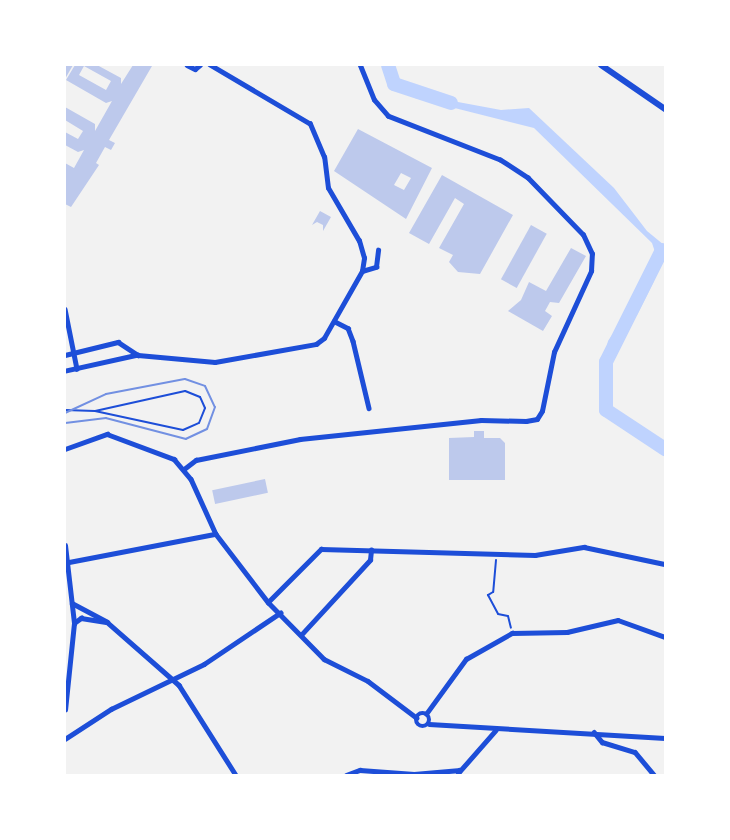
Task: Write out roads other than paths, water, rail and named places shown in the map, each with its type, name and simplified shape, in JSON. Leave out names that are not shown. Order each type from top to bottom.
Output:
[{"type":"main road","points":[[601,65],[665,109]]},
{"type":"street","points":[[187,65],[192,69],[200,65]]},
{"type":"street","points":[[65,371],[138,355],[215,362],[316,344],[334,321],[362,271],[364,258],[359,241],[328,188],[324,157],[310,124],[210,65]]},
{"type":"street","points":[[184,469],[196,460],[300,439],[481,420],[526,421],[537,419],[542,411],[554,352],[591,271],[592,254],[583,235],[528,178],[500,160],[388,116],[374,100],[360,65]]},
{"type":"street","points":[[362,271],[376,267],[378,250]]},
{"type":"street","points":[[65,309],[77,369]]},
{"type":"street","points":[[334,321],[348,328],[369,408]]},
{"type":"street","points":[[65,355],[118,342],[138,355]]},
{"type":"street","points":[[65,449],[111,435],[166,454],[184,469],[216,534],[268,603],[324,659],[368,681],[417,718],[422,727],[429,724],[495,731],[594,732],[665,738]]},
{"type":"street","points":[[69,562],[216,534]]},
{"type":"street","points":[[65,545],[74,623],[65,710]]},
{"type":"street","points":[[268,603],[321,549],[535,555],[584,547],[665,564]]},
{"type":"street","points":[[301,635],[370,560],[371,550]]},
{"type":"street","points":[[72,603],[107,622],[172,680],[236,775]]},
{"type":"street","points":[[65,739],[111,709],[172,680],[246,639],[280,613]]},
{"type":"street","points":[[74,623],[81,618],[107,622]]},
{"type":"street","points":[[417,718],[426,714],[466,659],[512,633],[567,632],[618,620],[665,637]]},
{"type":"street","points":[[426,714],[429,724]]},
{"type":"street","points":[[346,775],[360,770],[458,774],[495,731]]},
{"type":"street","points":[[594,732],[602,742],[635,752],[654,775]]},
{"type":"lane","points":[[65,410],[95,411],[183,430],[199,423],[205,408],[197,395],[183,391],[95,411]]},
{"type":"water","points":[[384,65],[402,83],[431,97],[501,110],[529,108],[614,188],[647,231],[664,245],[665,255],[653,283],[637,315],[617,336],[603,378],[606,395],[618,415],[633,429],[665,445],[665,452],[621,426],[603,407],[599,387],[608,341],[647,284],[656,255],[652,243],[534,128],[415,98],[395,86]]},
{"type":"waterway","points":[[388,65],[394,84],[451,103]]},
{"type":"waterway","points":[[662,250],[606,362],[606,410],[665,449]]},
{"type":"tram line","points":[[65,413],[106,394],[185,379],[205,386],[215,407],[207,429],[186,439],[106,418],[65,423]]}]
